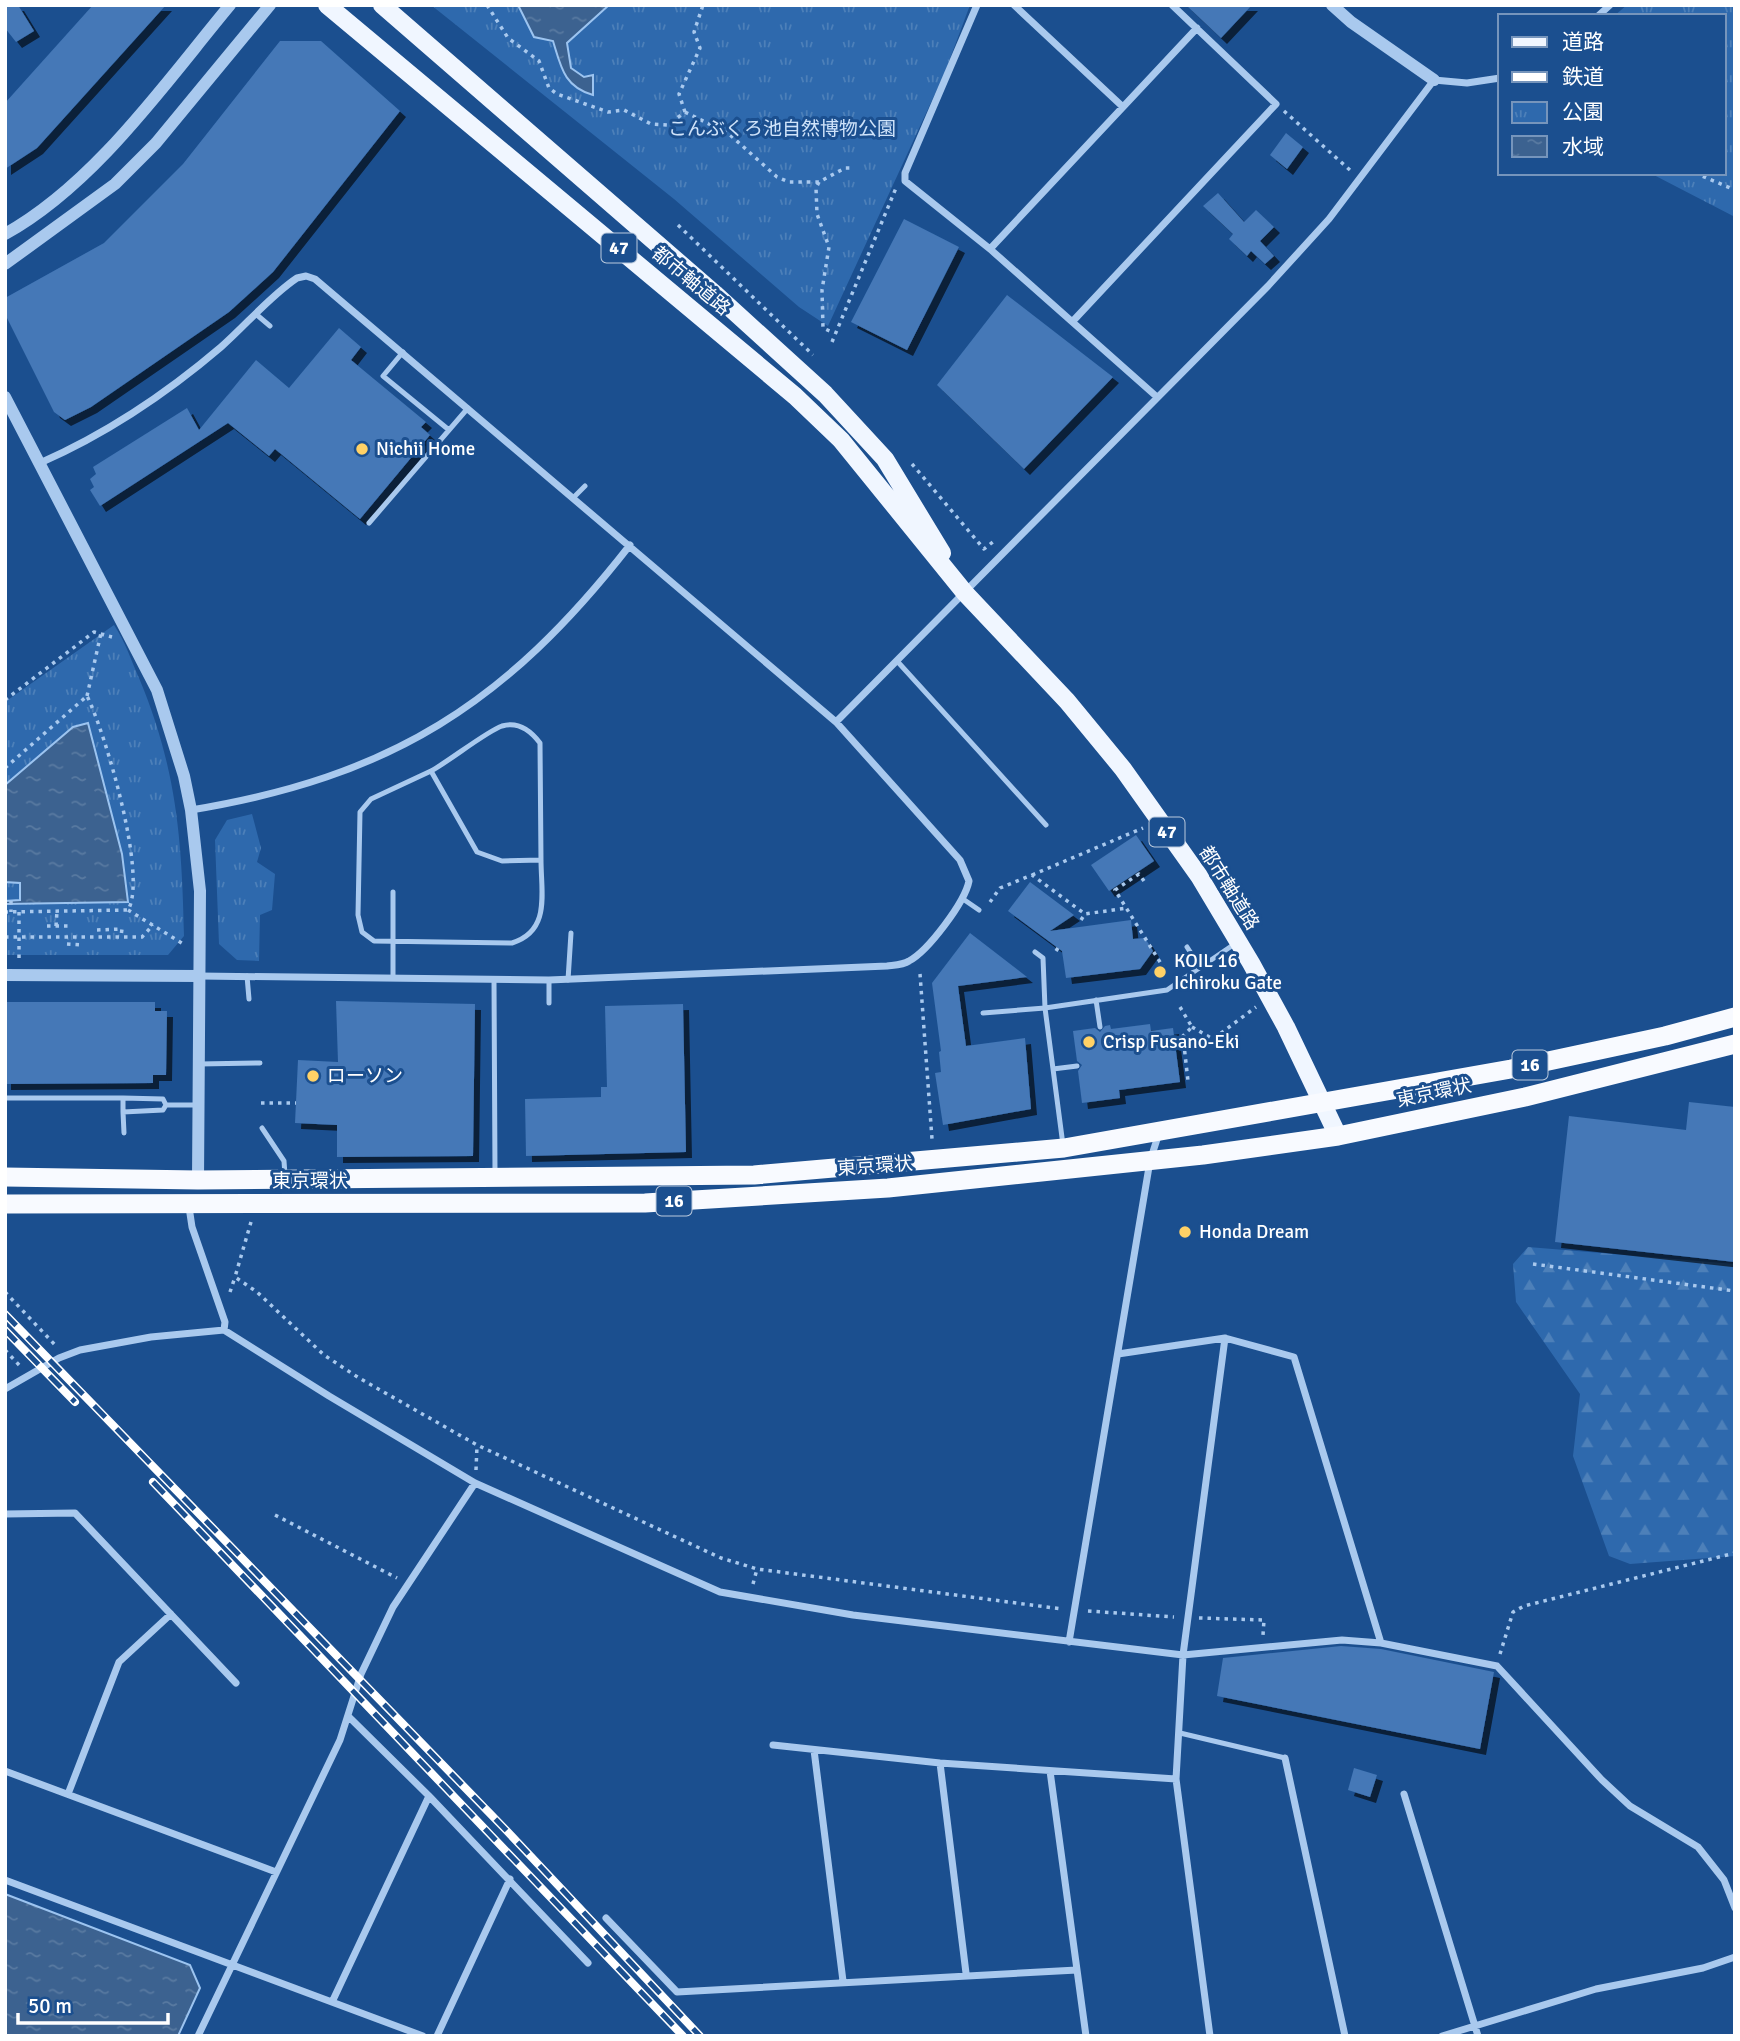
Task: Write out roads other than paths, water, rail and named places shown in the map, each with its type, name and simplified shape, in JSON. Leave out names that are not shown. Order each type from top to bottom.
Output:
[{"type":"highway","name":"東京環状","points":[[5,1177],[198,1180],[754,1175],[1064,1148],[1511,1069],[1665,1036],[1735,1017]]},
{"type":"highway","name":"東京環状","points":[[5,1205],[645,1203],[888,1188],[1150,1161],[1338,1136],[1525,1097],[1735,1044]]},
{"type":"main road","name":"都市軸道路","points":[[327,5],[794,396],[841,440],[965,593],[1067,701],[1122,769],[1199,876],[1238,942],[1324,1103],[1338,1136]]},
{"type":"main road","name":"都市軸道路","points":[[382,5],[716,294],[845,414],[884,459],[965,593]]},
{"type":"street","points":[[5,234],[44,208],[93,164],[132,122],[230,5]]},
{"type":"street","points":[[5,264],[115,184],[156,143],[270,5]]},
{"type":"street","points":[[977,5],[905,173],[905,181],[990,248],[1157,397]]},
{"type":"street","points":[[1014,5],[1123,107]]},
{"type":"street","points":[[1073,321],[1276,104],[1172,5]]},
{"type":"street","points":[[1332,5],[1351,22],[1434,80],[1467,83],[1498,78]]},
{"type":"street","points":[[990,248],[1197,28]]},
{"type":"street","points":[[836,722],[1268,286],[1361,180],[1434,80]]},
{"type":"street","points":[[5,975],[568,980],[906,963],[924,949],[963,899],[969,881],[960,860],[836,722],[328,288],[306,276],[288,284],[196,369],[152,400],[74,448],[40,463]]},
{"type":"street","points":[[5,397],[157,690],[174,738],[191,810],[200,891],[198,1180]]},
{"type":"street","points":[[191,810],[261,797],[321,780],[370,761],[444,723],[489,691],[550,639],[630,545]]},
{"type":"street","points":[[1069,1642],[1072,1611],[1150,1161],[1159,1132]]},
{"type":"street","points":[[189,1205],[192,1227],[225,1322],[224,1330]]},
{"type":"street","points":[[5,1389],[65,1356],[151,1337],[224,1330],[475,1483],[720,1591],[842,1613],[1184,1655],[1342,1640],[1381,1643],[1497,1666],[1621,1798],[1698,1847],[1724,1880],[1735,1908]]},
{"type":"street","points":[[1118,1354],[1225,1338],[1294,1357],[1381,1643]]},
{"type":"street","points":[[1210,2036],[1176,1779],[1188,1618],[1225,1338]]},
{"type":"street","points":[[198,2036],[340,1740],[361,1674],[393,1608],[475,1483]]},
{"type":"street","points":[[5,1514],[75,1513],[236,1683]]},
{"type":"street","points":[[68,1794],[119,1662],[171,1614]]},
{"type":"street","points":[[348,1716],[510,1879],[588,1963]]},
{"type":"street","points":[[773,1745],[940,1763],[1176,1779]]},
{"type":"street","points":[[814,1750],[844,1981]]},
{"type":"street","points":[[1285,1758],[1345,2036]]},
{"type":"street","points":[[940,1763],[967,1973]]},
{"type":"street","points":[[5,1771],[276,1872]]},
{"type":"street","points":[[1051,1771],[1086,2036]]},
{"type":"street","points":[[1404,1794],[1477,2032]]},
{"type":"street","points":[[333,2000],[429,1796]]},
{"type":"street","points":[[437,2036],[510,1879]]},
{"type":"street","points":[[5,1880],[424,2036]]},
{"type":"street","points":[[606,1918],[677,1992],[967,1973],[1077,1969]]},
{"type":"street","points":[[1442,2036],[1477,2032],[1596,1989],[1703,1968],[1735,1957]]},
{"type":"lane","points":[[257,315],[270,326]]},
{"type":"lane","points":[[403,352],[383,376],[449,430]]},
{"type":"lane","points":[[369,523],[468,408]]},
{"type":"lane","points":[[574,497],[584,486]]},
{"type":"lane","points":[[897,661],[1046,825]]},
{"type":"lane","points":[[502,726],[518,726],[531,731],[540,743],[541,914],[538,927],[527,939],[512,943],[393,942],[374,941],[362,932],[358,915],[360,812],[371,799],[431,771],[502,726]]},
{"type":"lane","points":[[431,771],[477,852],[502,861],[541,860]]},
{"type":"lane","points":[[393,892],[393,977]]},
{"type":"lane","points":[[963,899],[979,910]]},
{"type":"lane","points":[[568,980],[571,933]]},
{"type":"lane","points":[[983,1013],[1045,1008],[1167,990],[1238,942]]},
{"type":"lane","points":[[1187,947],[1200,967]]},
{"type":"lane","points":[[1035,952],[1043,958],[1045,1008],[1064,1148]]},
{"type":"lane","points":[[247,976],[248,999]]},
{"type":"lane","points":[[494,980],[495,1176]]},
{"type":"lane","points":[[548,1003],[549,980]]},
{"type":"lane","points":[[1096,1000],[1100,1027]]},
{"type":"lane","points":[[200,1065],[260,1063]]},
{"type":"lane","points":[[1053,1069],[1077,1066]]},
{"type":"lane","points":[[5,1098],[163,1098],[166,1105]]},
{"type":"lane","points":[[123,1098],[124,1132]]},
{"type":"lane","points":[[166,1105],[199,1105]]},
{"type":"lane","points":[[123,1112],[163,1110],[166,1105]]},
{"type":"lane","points":[[262,1128],[284,1160],[285,1178]]},
{"type":"lane","points":[[1180,1733],[1285,1758]]},
{"type":"water","points":[[518,5],[609,5],[567,43],[571,68],[584,77],[593,75],[593,95],[576,87],[565,75],[553,41],[534,37]]},
{"type":"water","points":[[88,723],[122,854],[128,902],[5,904],[5,901],[20,900],[20,883],[5,882],[5,785],[73,727]]},
{"type":"water","points":[[5,1894],[190,1965],[200,1988],[178,2036],[5,2036]]},
{"type":"railway","points":[[5,1314],[506,1830],[700,2036]]},
{"type":"railway","points":[[5,1330],[75,1402]]},
{"type":"railway","points":[[153,1482],[683,2036]]},
{"type":"place","name":"Nichii Home","points":[[362,449]]},
{"type":"place","name":"KOIL 16 Ichiroku Gate","points":[[1160,972]]},
{"type":"place","name":"Crisp Fusano-Eki","points":[[1089,1042]]},
{"type":"place","name":"ローソン","points":[[313,1076]]},
{"type":"place","name":"Honda Dream","points":[[1185,1232]]},
{"type":"park label","name":"こんぶくろ池自然博物公園","points":[[782,129]]}]
